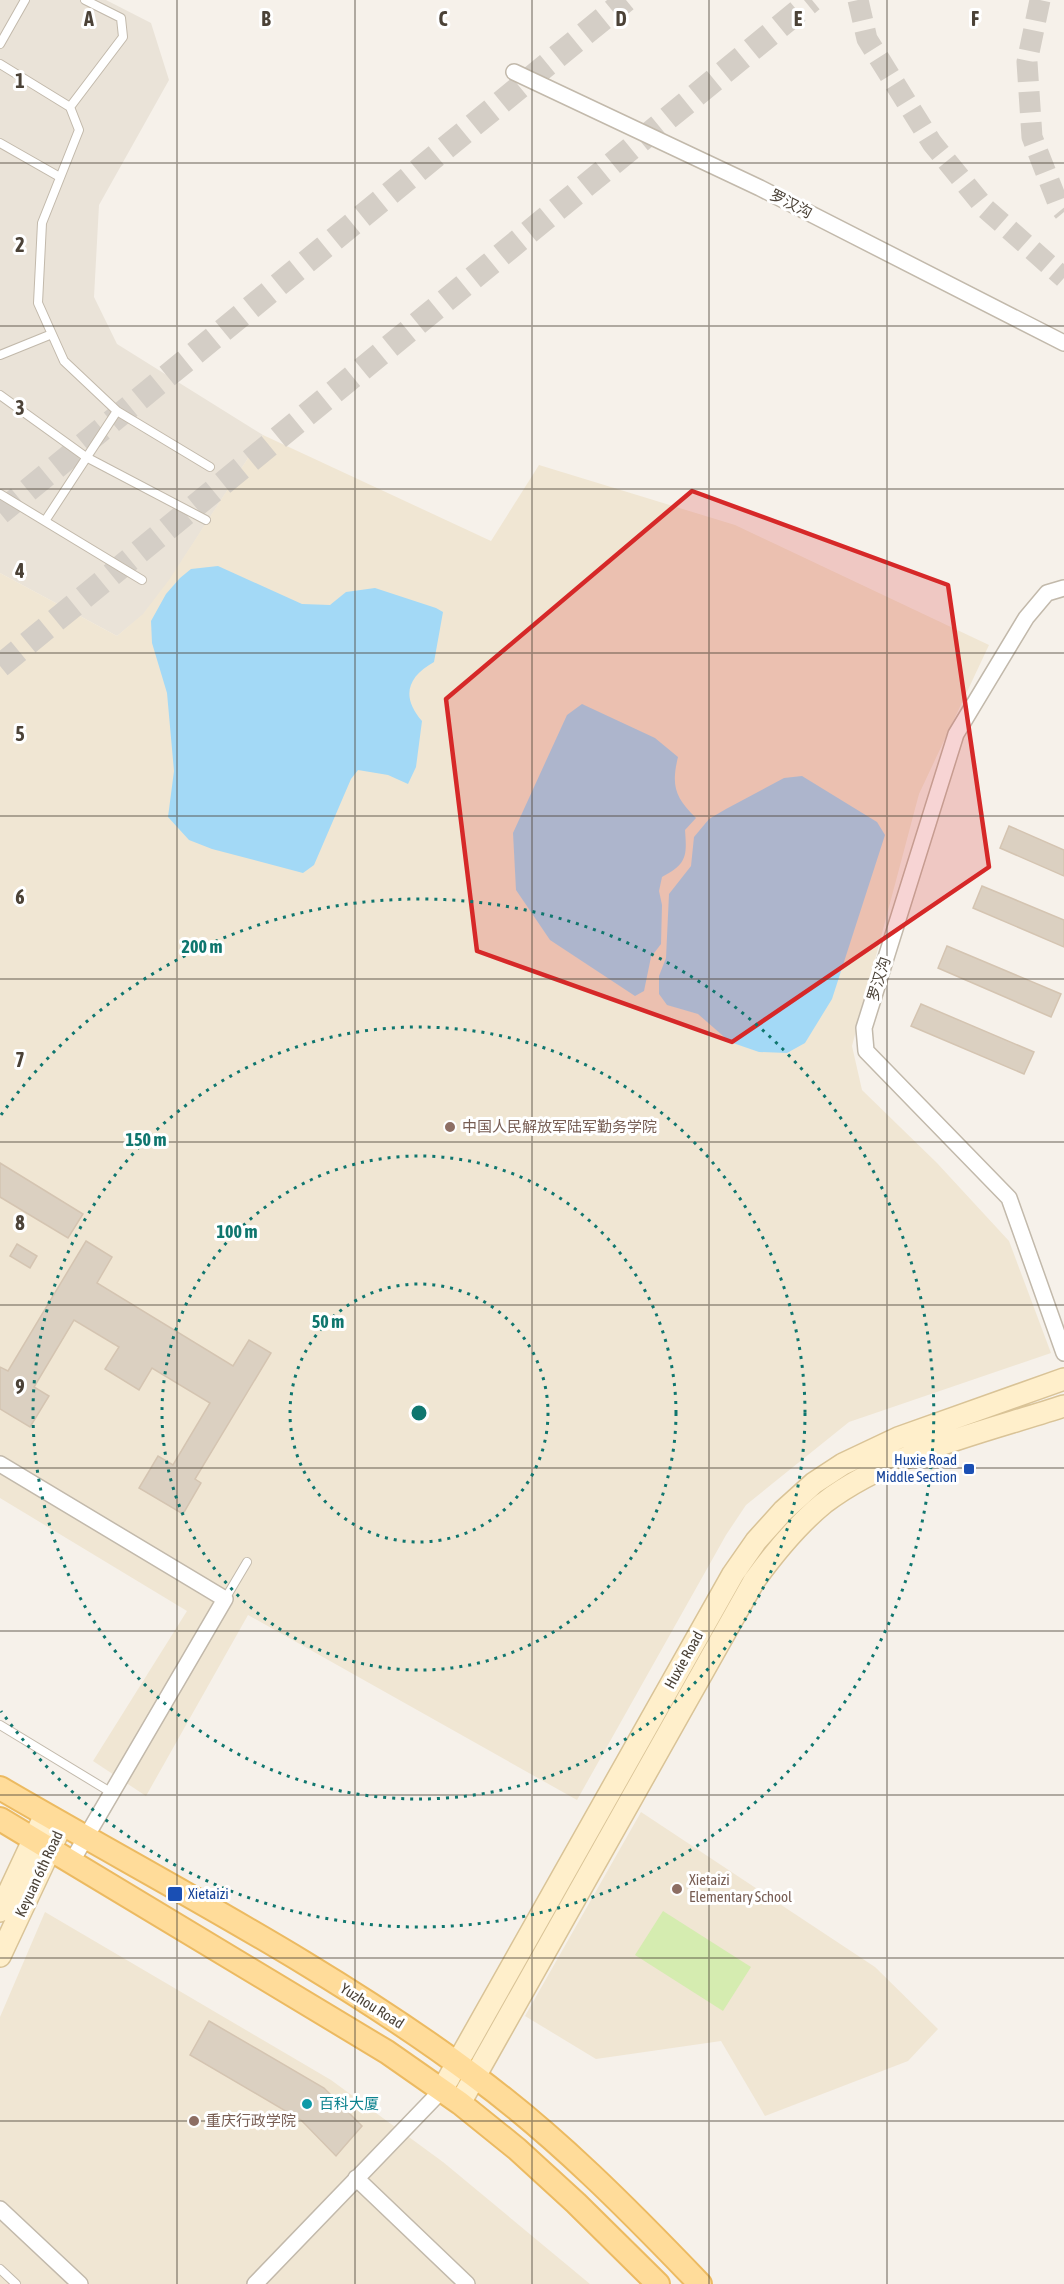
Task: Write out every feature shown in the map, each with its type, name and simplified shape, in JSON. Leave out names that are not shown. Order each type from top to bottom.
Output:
[{"type":"main road","name":"Huxie Road","points":[[451,2097],[457,2063],[733,1574],[756,1541],[814,1483],[865,1451],[1064,1379]]},
{"type":"main road","name":"Huxie Road","points":[[451,2097],[476,2077],[754,1581],[773,1554],[824,1503],[876,1470],[1064,1406]]},
{"type":"main road","name":"Yuzhou Road","points":[[0,1788],[267,1942],[401,2024],[457,2063],[596,2179],[700,2284]]},
{"type":"main road","name":"Yuzhou Road","points":[[0,1819],[387,2052],[451,2097],[517,2149],[658,2284]]},
{"type":"main road","name":"Keyuan 6th Road","points":[[0,1956],[53,1820]]},
{"type":"main road","name":"Keyuan 6th Road","points":[[0,1911],[42,1844]]},
{"type":"street","name":"罗汉沟","points":[[514,72],[760,188],[1064,343]]},
{"type":"street","name":"罗汉沟","points":[[1064,588],[1047,592],[1026,618],[956,734],[864,1028],[866,1051],[1009,1198],[1064,1353]]},
{"type":"street","points":[[0,1464],[225,1599],[72,1861]]},
{"type":"street","points":[[255,2284],[356,2178],[451,2097]]},
{"type":"street","points":[[356,2178],[467,2284]]},
{"type":"street","points":[[0,2208],[80,2284]]},
{"type":"lane","points":[[0,44],[26,0]]},
{"type":"lane","points":[[70,107],[123,37],[121,18],[85,0]]},
{"type":"lane","points":[[0,64],[70,107],[79,130],[58,176],[42,223],[38,303],[64,362],[117,411],[210,467]]},
{"type":"lane","points":[[0,144],[58,176]]},
{"type":"lane","points":[[0,355],[52,334]]},
{"type":"lane","points":[[0,394],[86,457],[206,520]]},
{"type":"lane","points":[[45,521],[117,411]]},
{"type":"lane","points":[[0,494],[142,580]]},
{"type":"lane","points":[[225,1599],[247,1562]]},
{"type":"lane","points":[[0,1725],[112,1793]]},
{"type":"lane","points":[[0,2269],[16,2284]]},
{"type":"highlighted area","points":[[692,491],[948,585],[989,867],[732,1042],[477,951],[446,699]]},
{"type":"shaded area","points":[[0,0],[106,0],[151,23],[169,80],[99,205],[94,297],[117,344],[263,435],[169,581],[143,615],[117,636],[0,573]]},
{"type":"shaded area","name":"中国人民解放军陆军勤务学院","points":[[263,435],[491,541],[539,465],[735,525],[989,645],[919,794],[852,1046],[862,1090],[937,1163],[1009,1241],[1051,1353],[849,1422],[746,1505],[726,1535],[577,1800],[248,1615],[146,1796],[93,1761],[187,1611],[0,1498],[0,573],[117,636],[143,614],[169,580]]},
{"type":"shaded area","name":"Xietaizi Elementary School","points":[[641,1812],[875,1967],[938,2029],[908,2061],[765,2116],[721,2041],[596,2059],[525,2016]]},
{"type":"shaded area","name":"重庆行政学院","points":[[45,1912],[331,2080],[443,2162],[590,2284],[0,2284],[0,2017]]},
{"type":"green space","points":[[663,1911],[751,1967],[723,2011],[635,1955]]},
{"type":"water","points":[[218,566],[302,604],[330,605],[346,592],[375,588],[443,612],[434,662],[418,674],[410,688],[411,704],[422,721],[416,767],[408,784],[388,775],[358,770],[351,779],[314,865],[303,873],[212,849],[189,840],[168,817],[174,771],[167,693],[152,643],[151,621],[166,594],[180,578],[191,569]]},
{"type":"water","points":[[582,704],[655,738],[678,757],[675,776],[676,790],[683,804],[696,818],[685,830],[684,858],[676,868],[662,877],[659,891],[662,905],[661,944],[651,957],[644,991],[635,996],[550,940],[516,890],[513,833],[567,715]]},
{"type":"water","points":[[802,776],[877,822],[885,835],[832,999],[805,1043],[787,1053],[759,1052],[730,1042],[698,1014],[667,1005],[659,994],[659,976],[666,958],[669,894],[691,866],[694,837],[709,819],[784,778]]},
{"type":"building","points":[[1009,826],[1064,850],[1064,876],[1000,848]]},
{"type":"building","points":[[982,886],[1064,920],[1064,947],[973,908]]},
{"type":"building","points":[[947,946],[1061,994],[1051,1017],[938,968]]},
{"type":"building","points":[[921,1004],[1034,1052],[1024,1074],[911,1026]]},
{"type":"building","points":[[0,1163],[83,1214],[68,1238],[0,1197]]},
{"type":"building","points":[[86,1241],[112,1257],[97,1283],[233,1366],[249,1340],[271,1353],[195,1479],[201,1483],[183,1514],[139,1488],[158,1456],[173,1465],[210,1403],[152,1368],[139,1390],[105,1369],[119,1347],[74,1320],[34,1387],[49,1396],[30,1427],[0,1409],[0,1367],[8,1371]]},
{"type":"building","points":[[17,1244],[37,1256],[30,1268],[10,1256]]},
{"type":"building","name":"百科大厦","points":[[209,2021],[324,2088],[362,2126],[336,2156],[301,2120],[190,2055]]},
{"type":"tunnel","points":[[0,513],[626,0]]},
{"type":"tunnel","points":[[0,666],[812,0]]},
{"type":"tunnel","points":[[858,0],[867,39],[932,143],[986,209],[1064,278]]},
{"type":"tunnel","points":[[1040,0],[1027,62],[1032,137],[1059,206],[1064,212]]},
{"type":"place","name":"中国人民解放军陆军勤务学院","points":[[450,1127]]},
{"type":"place","name":"Huxie Road Middle Section","points":[[969,1469]]},
{"type":"place","name":"Xietaizi Elementary School","points":[[677,1889]]},
{"type":"place","name":"Xietaizi","points":[[175,1894]]},
{"type":"place","name":"百科大厦","points":[[307,2104]]},
{"type":"place","name":"重庆行政学院","points":[[194,2121]]}]
